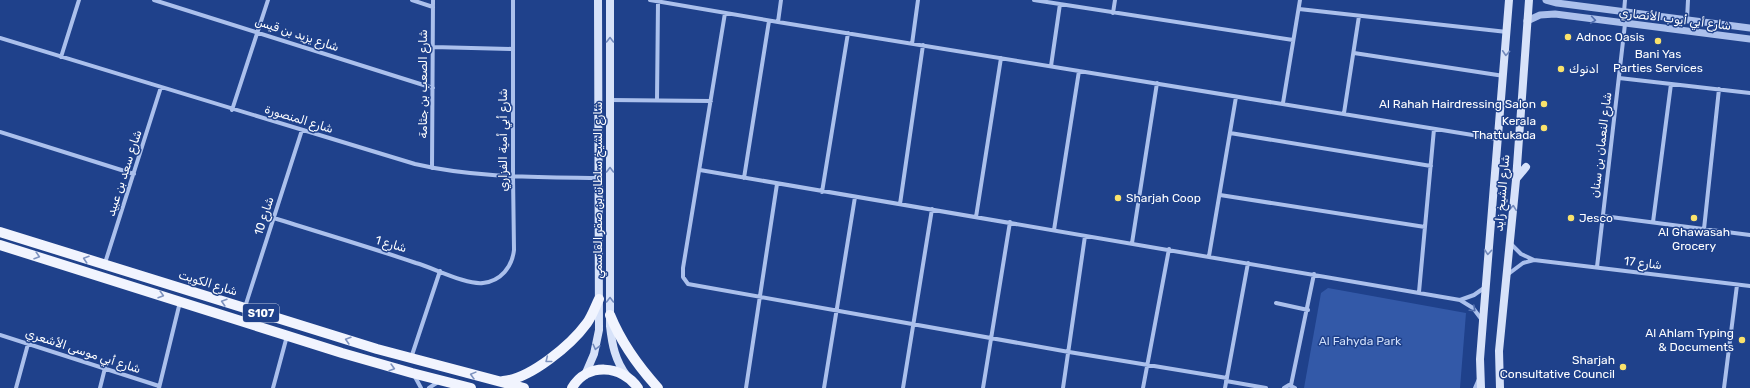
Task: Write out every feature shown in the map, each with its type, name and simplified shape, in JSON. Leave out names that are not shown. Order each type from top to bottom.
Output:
[{"type":"main road","name":"شارع الشيخ سلطان بن صقر القاسمي","points":[[585,375],[597,342],[599,299],[598,0]]},
{"type":"main road","name":"شارع الشيخ زايد","points":[[1481,388],[1480,377],[1485,287],[1497,139],[1504,76],[1509,0]]},
{"type":"main road","name":"شارع الشيخ زايد","points":[[1500,388],[1499,350],[1516,180],[1529,0]]},
{"type":"main road","name":"شارع الشيخ سلطان بن صقر القاسمي","points":[[612,1],[610,100],[610,315],[615,354],[620,367],[628,376]]},
{"type":"main road","points":[[1516,180],[1526,167]]},
{"type":"main road","name":"شارع الكويت","points":[[0,232],[377,349],[524,388]]},
{"type":"main road","name":"S107","points":[[0,245],[287,334],[342,353],[471,388]]},
{"type":"main road","points":[[497,382],[517,379],[526,375],[535,370],[570,342],[587,322],[599,299]]},
{"type":"main road","points":[[610,315],[626,348],[658,388]]},
{"type":"main road","points":[[342,353],[354,351],[378,357],[381,354],[377,349]]},
{"type":"main road","points":[[564,388],[573,386],[585,375],[595,370],[606,369],[618,371],[628,376],[638,388]]},
{"type":"street","points":[[61,57],[79,0]]},
{"type":"street","name":"شارع يزيد بن قيس","points":[[154,0],[433,88]]},
{"type":"street","points":[[232,110],[268,0]]},
{"type":"street","points":[[412,0],[433,7]]},
{"type":"street","name":"شارع الصعب بن جثامة","points":[[432,168],[433,0]]},
{"type":"street","name":"شارع أبي أمية الفزاري","points":[[501,276],[509,267],[514,250],[513,0]]},
{"type":"street","points":[[650,0],[848,34],[1236,97],[1283,103],[1497,139]]},
{"type":"street","points":[[682,6],[683,0]]},
{"type":"street","points":[[778,22],[781,0]]},
{"type":"street","points":[[912,44],[918,0]]},
{"type":"street","points":[[1034,0],[1293,40]]},
{"type":"street","points":[[1113,13],[1115,0]]},
{"type":"street","points":[[1283,103],[1300,0]]},
{"type":"street","name":"شارع أبي أيوب الأنصاري","points":[[1546,0],[1687,21],[1750,28]]},
{"type":"street","points":[[1624,12],[1625,0]]},
{"type":"street","points":[[1687,21],[1688,0]]},
{"type":"street","points":[[657,100],[658,2]]},
{"type":"street","points":[[1051,66],[1060,4]]},
{"type":"street","points":[[1570,16],[1570,10],[1574,5]]},
{"type":"street","points":[[1299,9],[1507,32]]},
{"type":"street","points":[[725,13],[684,268],[685,281],[693,285],[760,298],[1227,379],[1266,388]]},
{"type":"street","name":"شارع أبي أيوب الأنصاري","points":[[1527,21],[1548,14],[1750,39]]},
{"type":"street","points":[[1344,113],[1359,16]]},
{"type":"street","points":[[744,178],[769,21]]},
{"type":"street","name":"شارع النعمان بن سنان","points":[[1597,267],[1625,24]]},
{"type":"street","points":[[822,192],[848,34]]},
{"type":"street","name":"شارع المنصورة","points":[[0,38],[232,110],[400,160],[432,168],[463,173],[513,176],[599,178]]},
{"type":"street","points":[[900,204],[923,46]]},
{"type":"street","points":[[433,47],[513,49]]},
{"type":"street","points":[[1354,53],[1504,76]]},
{"type":"street","points":[[976,217],[1001,58]]},
{"type":"street","points":[[1054,230],[1079,71]]},
{"type":"street","points":[[1619,78],[1750,93]]},
{"type":"street","points":[[1132,243],[1157,84]]},
{"type":"street","points":[[1653,222],[1671,84]]},
{"type":"street","name":"شارع سعد بن عبيد","points":[[105,265],[161,87]]},
{"type":"street","points":[[1704,229],[1719,89]]},
{"type":"street","points":[[1209,256],[1236,97]]},
{"type":"street","points":[[610,100],[711,100]]},
{"type":"street","points":[[1419,292],[1434,129]]},
{"type":"street","name":"شارع 10","points":[[245,308],[302,130]]},
{"type":"street","points":[[0,132],[134,174]]},
{"type":"street","points":[[1230,134],[1431,166]]},
{"type":"street","points":[[700,170],[822,192],[1010,222],[1419,292],[1460,300],[1473,308],[1483,321]]},
{"type":"street","points":[[746,388],[777,184]]},
{"type":"street","points":[[1220,195],[1426,227]]},
{"type":"street","points":[[824,388],[855,197]]},
{"type":"street","points":[[903,388],[932,209]]},
{"type":"street","points":[[1603,216],[1750,235]]},
{"type":"street","name":"شارع 1","points":[[274,218],[468,281],[479,283],[493,280],[501,276]]},
{"type":"street","points":[[983,388],[1010,222]]},
{"type":"street","points":[[1063,388],[1085,236]]},
{"type":"street","name":"شارع 17","points":[[1510,243],[1521,254],[1534,260],[1750,286]]},
{"type":"street","points":[[1143,388],[1169,249]]},
{"type":"street","name":"شارع 17","points":[[1507,275],[1518,266],[1534,260]]},
{"type":"street","points":[[1225,388],[1248,263]]},
{"type":"street","points":[[411,358],[440,271]]},
{"type":"street","points":[[1284,388],[1293,387],[1314,274]]},
{"type":"street","points":[[1750,281],[1750,286]]},
{"type":"street","points":[[1724,388],[1737,285]]},
{"type":"street","points":[[1460,300],[1474,295],[1485,287]]},
{"type":"street","points":[[159,387],[180,301]]},
{"type":"street","points":[[1276,303],[1308,310]]},
{"type":"street","points":[[273,388],[287,334]]},
{"type":"street","name":"شارع أبي موسى الأشعري","points":[[0,335],[105,368],[159,387]]},
{"type":"street","points":[[16,388],[28,344]]},
{"type":"street","points":[[100,388],[105,368]]},
{"type":"street","points":[[412,373],[421,388]]},
{"type":"street","points":[[1474,388],[1480,377]]},
{"type":"street","points":[[429,388],[442,381]]},
{"type":"green space","name":"Al Fahyda Park","points":[[1328,288],[1466,313],[1460,388],[1304,388],[1321,293]]},
{"type":"place","name":"Adnoc Oasis","points":[[1568,37]]},
{"type":"place","name":"Bani Yas Parties Services","points":[[1658,41]]},
{"type":"place","name":"ادنوك","points":[[1561,69]]},
{"type":"place","name":"Al Rahah Hairdressing Salon","points":[[1544,104]]},
{"type":"place","name":"Kerala Thattukada","points":[[1544,128]]},
{"type":"place","name":"Sharjah Coop","points":[[1118,198]]},
{"type":"place","name":"Jesco","points":[[1571,218]]},
{"type":"place","name":"Al Ghawasah Grocery","points":[[1694,218]]},
{"type":"place","name":"Al Ahlam Typing & Documents","points":[[1742,340]]},
{"type":"place","name":"Sharjah Consultative Council","points":[[1623,367]]}]
